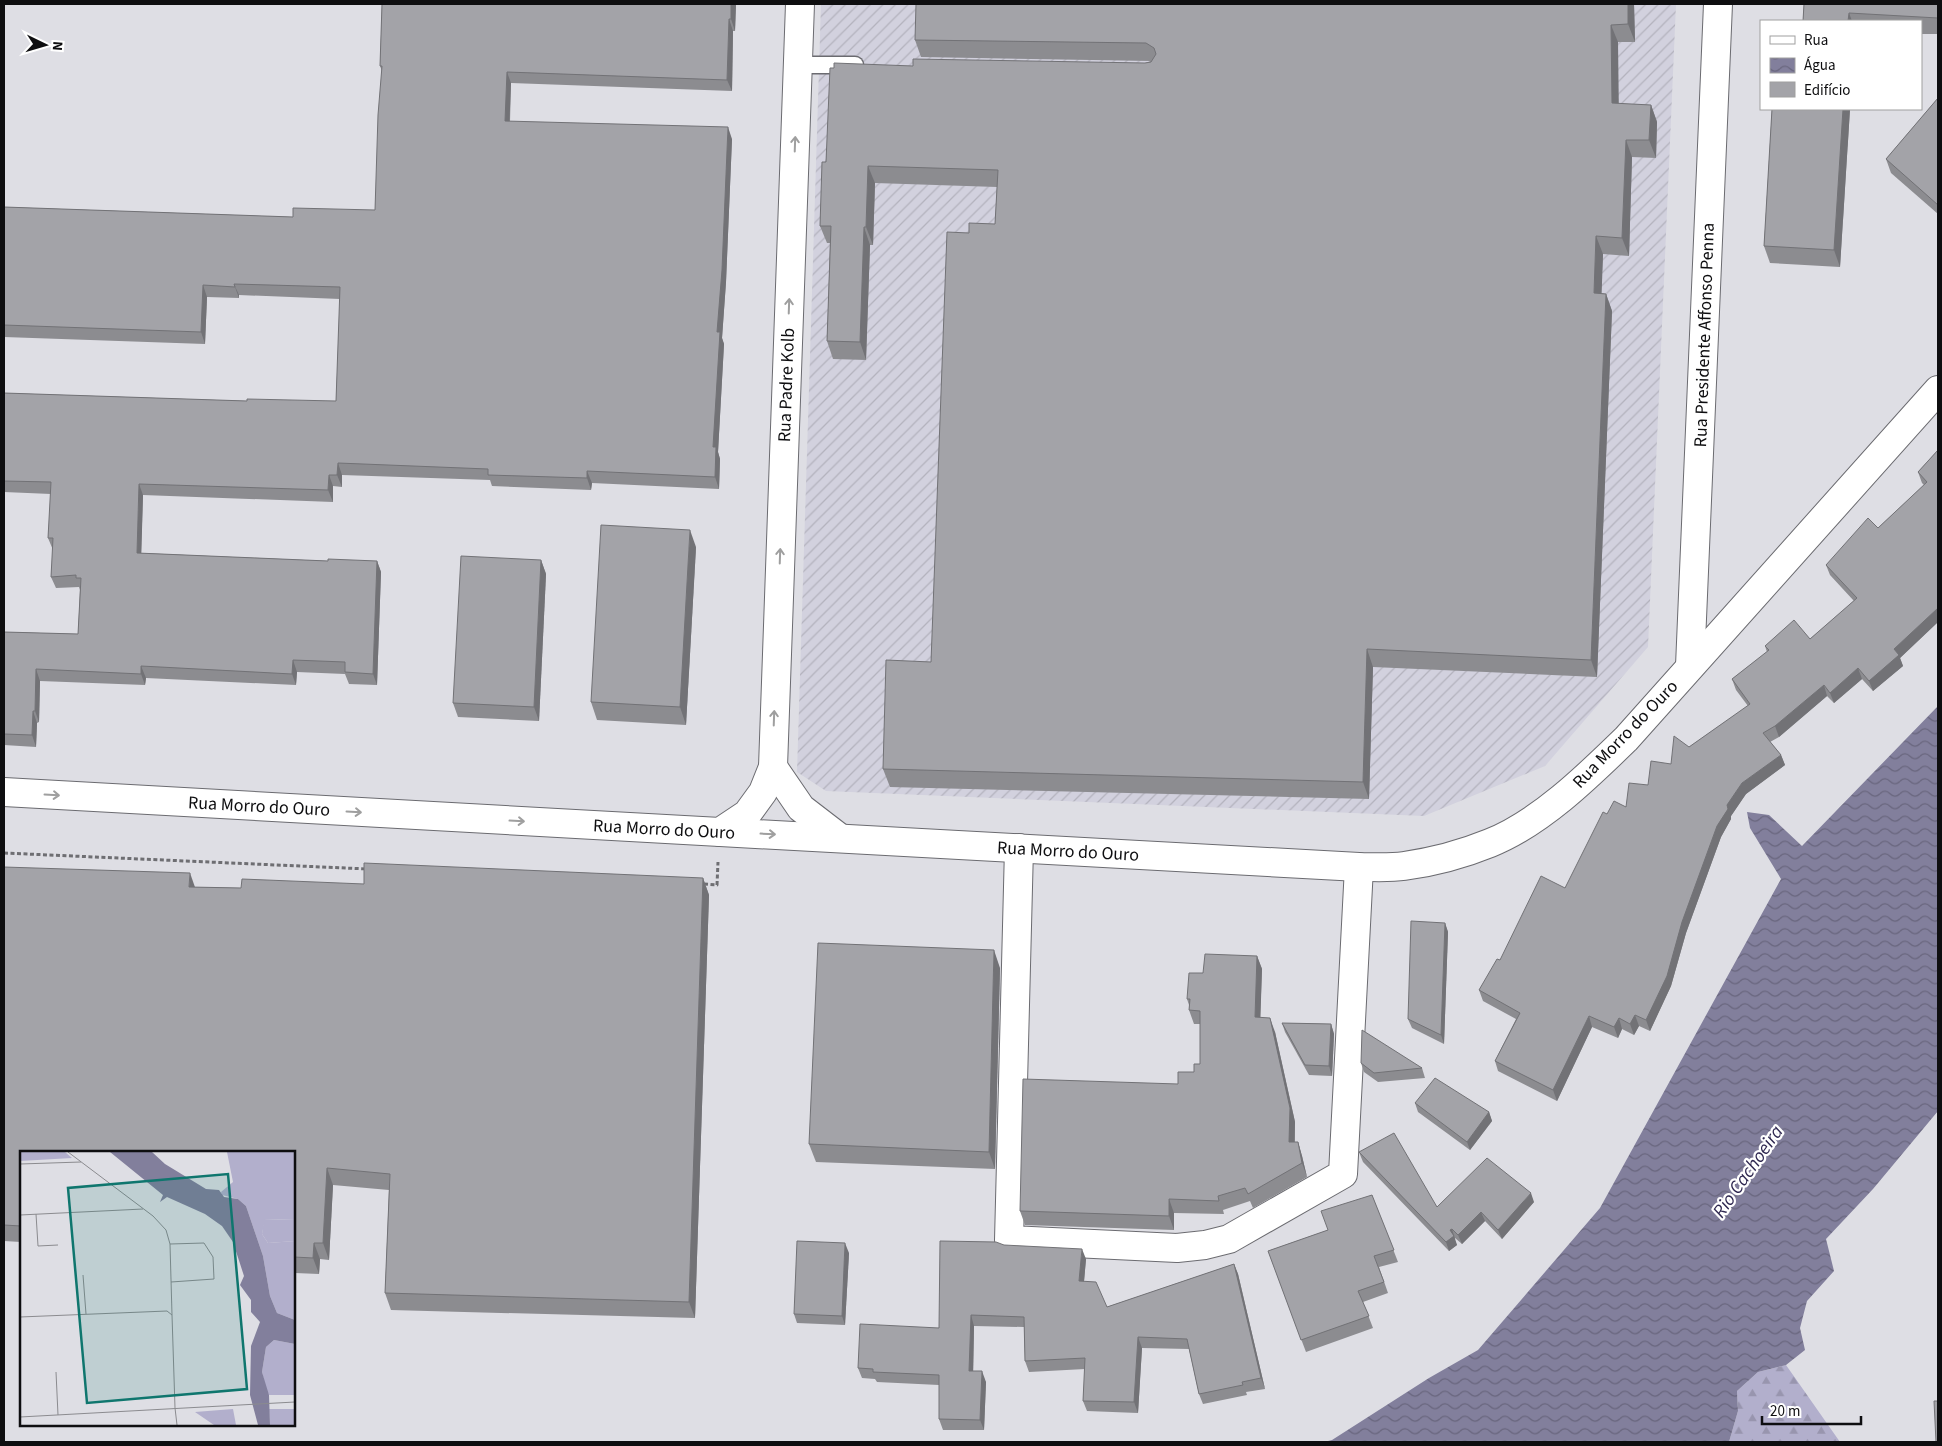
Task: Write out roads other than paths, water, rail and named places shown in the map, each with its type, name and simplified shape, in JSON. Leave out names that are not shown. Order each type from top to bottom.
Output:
[{"type":"street","name":"Rua Padre Kolb","points":[[720,832],[747,814],[763,792],[773,767],[800,4]]},
{"type":"street","name":"Rua Presidente Affonso Penna","points":[[1690,666],[1718,4]]},
{"type":"street","name":"Rua Morro do Ouro","points":[[4,792],[1358,867],[1403,866],[1446,857],[1490,843],[1530,821],[1570,792],[1626,739],[1938,390]]},
{"type":"street","points":[[773,767],[801,808],[840,838]]},
{"type":"street","points":[[1019,848],[1009,1240],[1177,1248],[1205,1245],[1229,1239],[1343,1174],[1358,867]]},
{"type":"lane","points":[[798,64],[871,66]]},
{"type":"water","name":"Rio Cachoeira","points":[[1938,706],[1938,1111],[1873,1189],[1826,1239],[1834,1271],[1807,1301],[1800,1328],[1805,1350],[1786,1365],[1758,1372],[1737,1391],[1738,1411],[1729,1442],[1324,1442],[1332,1440],[1429,1378],[1478,1350],[1600,1208],[1781,879],[1750,828],[1747,812],[1769,815],[1802,846]]}]
